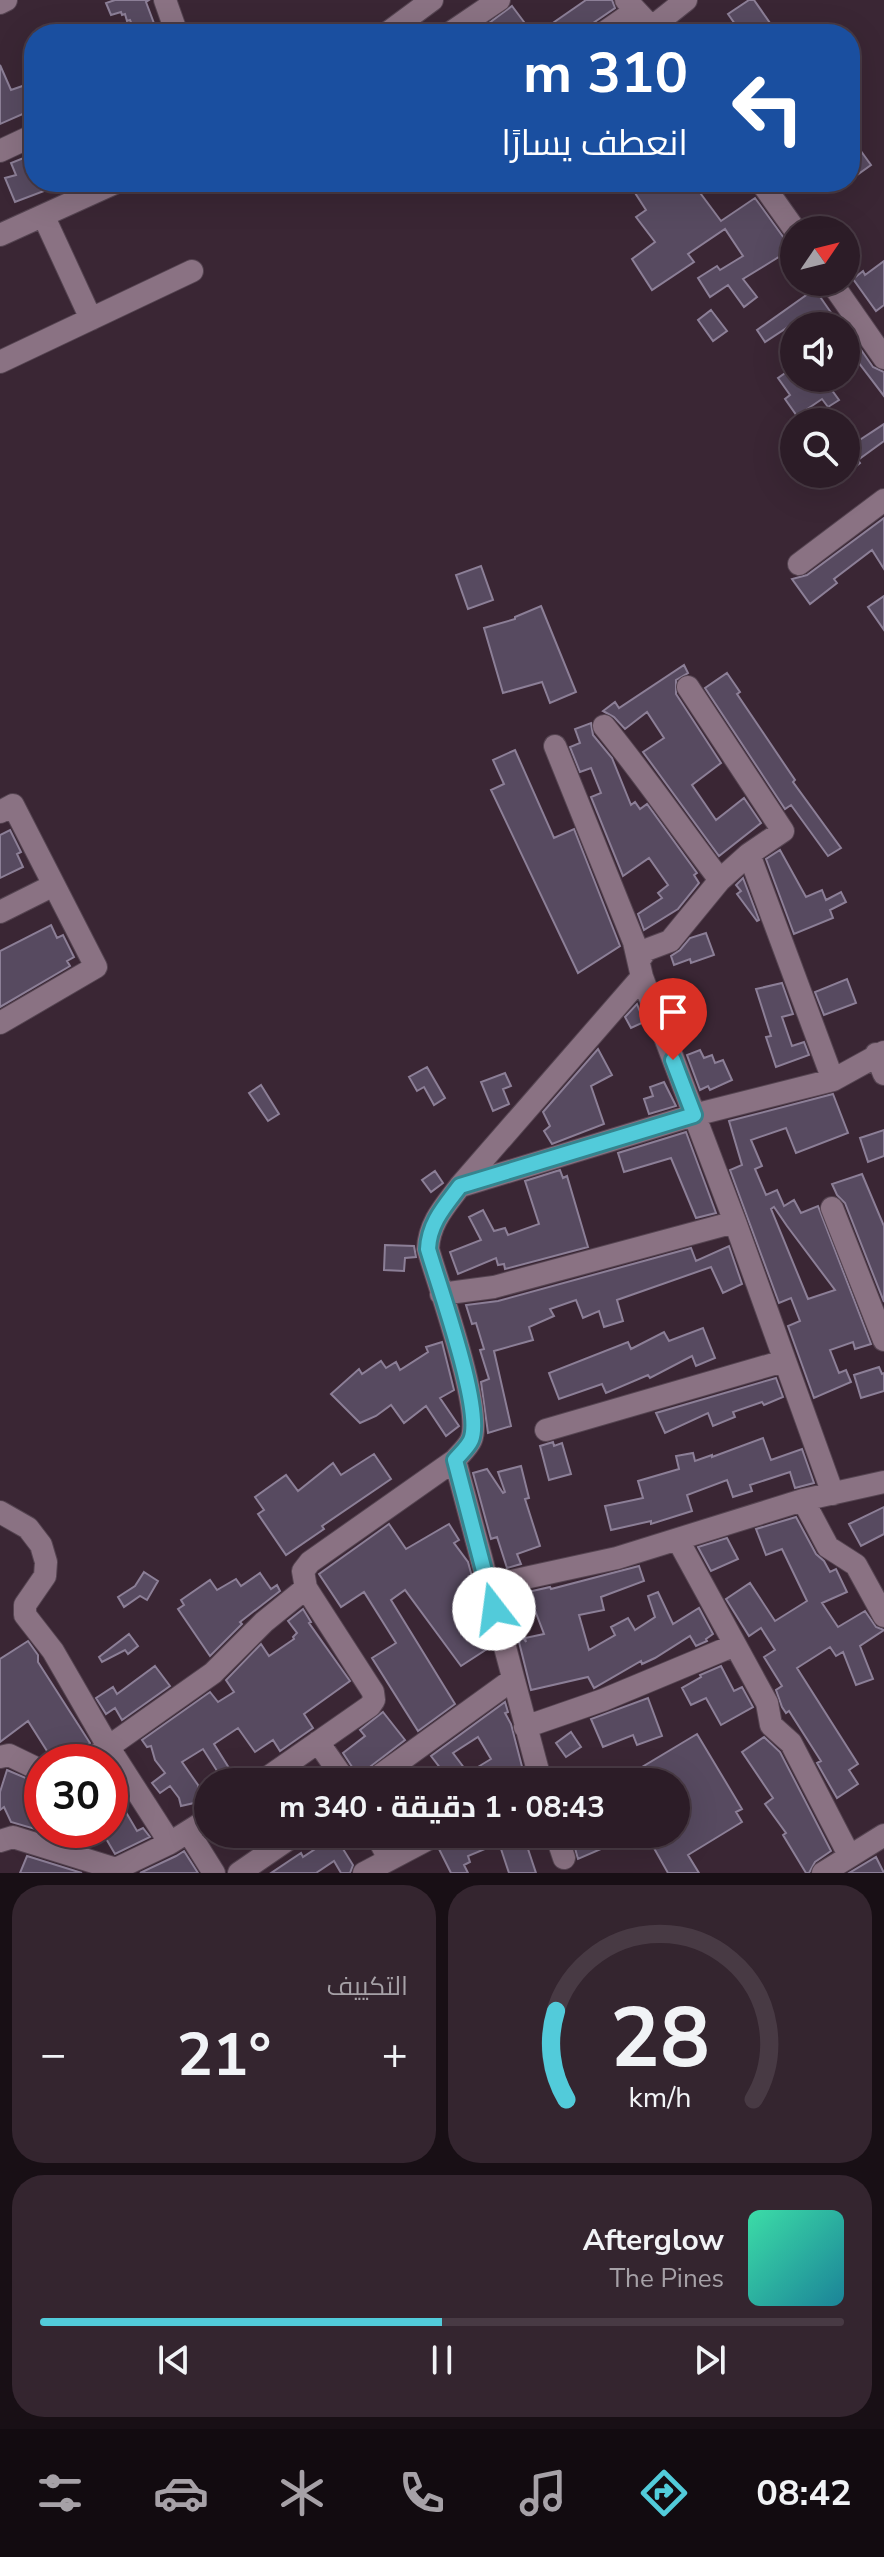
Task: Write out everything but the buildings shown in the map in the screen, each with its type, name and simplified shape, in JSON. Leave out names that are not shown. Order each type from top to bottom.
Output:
[{"type":"street","points":[[0,3],[6,0]]},
{"type":"street","points":[[165,0],[173,24]]},
{"type":"street","points":[[400,24],[432,0]]},
{"type":"street","points":[[463,24],[499,0]]},
{"type":"street","points":[[661,24],[686,0]]},
{"type":"street","points":[[612,24],[630,5],[649,24]]},
{"type":"street","points":[[0,151],[24,140]]},
{"type":"street","points":[[0,235],[96,192]]},
{"type":"street","points":[[768,192],[785,216]]},
{"type":"street","points":[[44,217],[91,319]]},
{"type":"street","points":[[0,362],[192,271]]},
{"type":"street","points":[[841,296],[884,358]]},
{"type":"street","points":[[799,564],[884,500]]},
{"type":"street","points":[[281,1768],[370,1706],[374,1700],[373,1692],[306,1588],[303,1571],[310,1562],[455,1460],[472,1439],[473,1419],[466,1372],[428,1249],[429,1234],[436,1218],[641,968],[646,950],[670,941],[720,880],[749,854],[783,831],[688,687]]},
{"type":"street","points":[[604,726],[638,767],[720,880]]},
{"type":"street","points":[[555,746],[641,968],[833,1494]]},
{"type":"street","points":[[0,812],[13,805],[96,967],[0,1023]]},
{"type":"street","points":[[749,854],[833,1080]]},
{"type":"street","points":[[0,912],[54,885]]},
{"type":"street","points":[[460,1186],[694,1115],[833,1080],[881,1060]]},
{"type":"street","points":[[832,1208],[884,1340]]},
{"type":"street","points":[[441,1294],[494,1287],[735,1222]]},
{"type":"street","points":[[546,1430],[784,1361]]},
{"type":"street","points":[[455,1460],[537,1768]]},
{"type":"street","points":[[488,1586],[617,1558],[803,1500],[884,1482]]},
{"type":"street","points":[[803,1500],[828,1547],[856,1565],[884,1616]]},
{"type":"street","points":[[0,1512],[24,1525],[41,1545],[46,1562],[45,1576],[24,1611],[53,1651],[107,1744]]},
{"type":"street","points":[[678,1540],[767,1703],[771,1725],[791,1743],[849,1855]]},
{"type":"street","points":[[115,1744],[213,1673],[264,1622],[306,1588]]},
{"type":"street","points":[[525,1727],[603,1700],[735,1645]]},
{"type":"street","points":[[390,1768],[512,1680]]},
{"type":"street","points":[[318,1742],[336,1768]]},
{"type":"street","points":[[0,1757],[9,1755],[24,1762]]},
{"type":"street","points":[[128,1772],[180,1838],[214,1873]]},
{"type":"street","points":[[0,1841],[13,1837],[116,1869],[194,1828]]},
{"type":"street","points":[[823,1873],[884,1835]]},
{"type":"street","points":[[239,1873],[276,1848]]},
{"type":"street","points":[[379,1867],[413,1848]]},
{"type":"street","points":[[561,1848],[564,1858]]},
{"type":"route","points":[[494,1609],[455,1460],[472,1439],[473,1419],[466,1372],[428,1249],[429,1234],[436,1218],[460,1186],[694,1115],[673,1060]]}]
